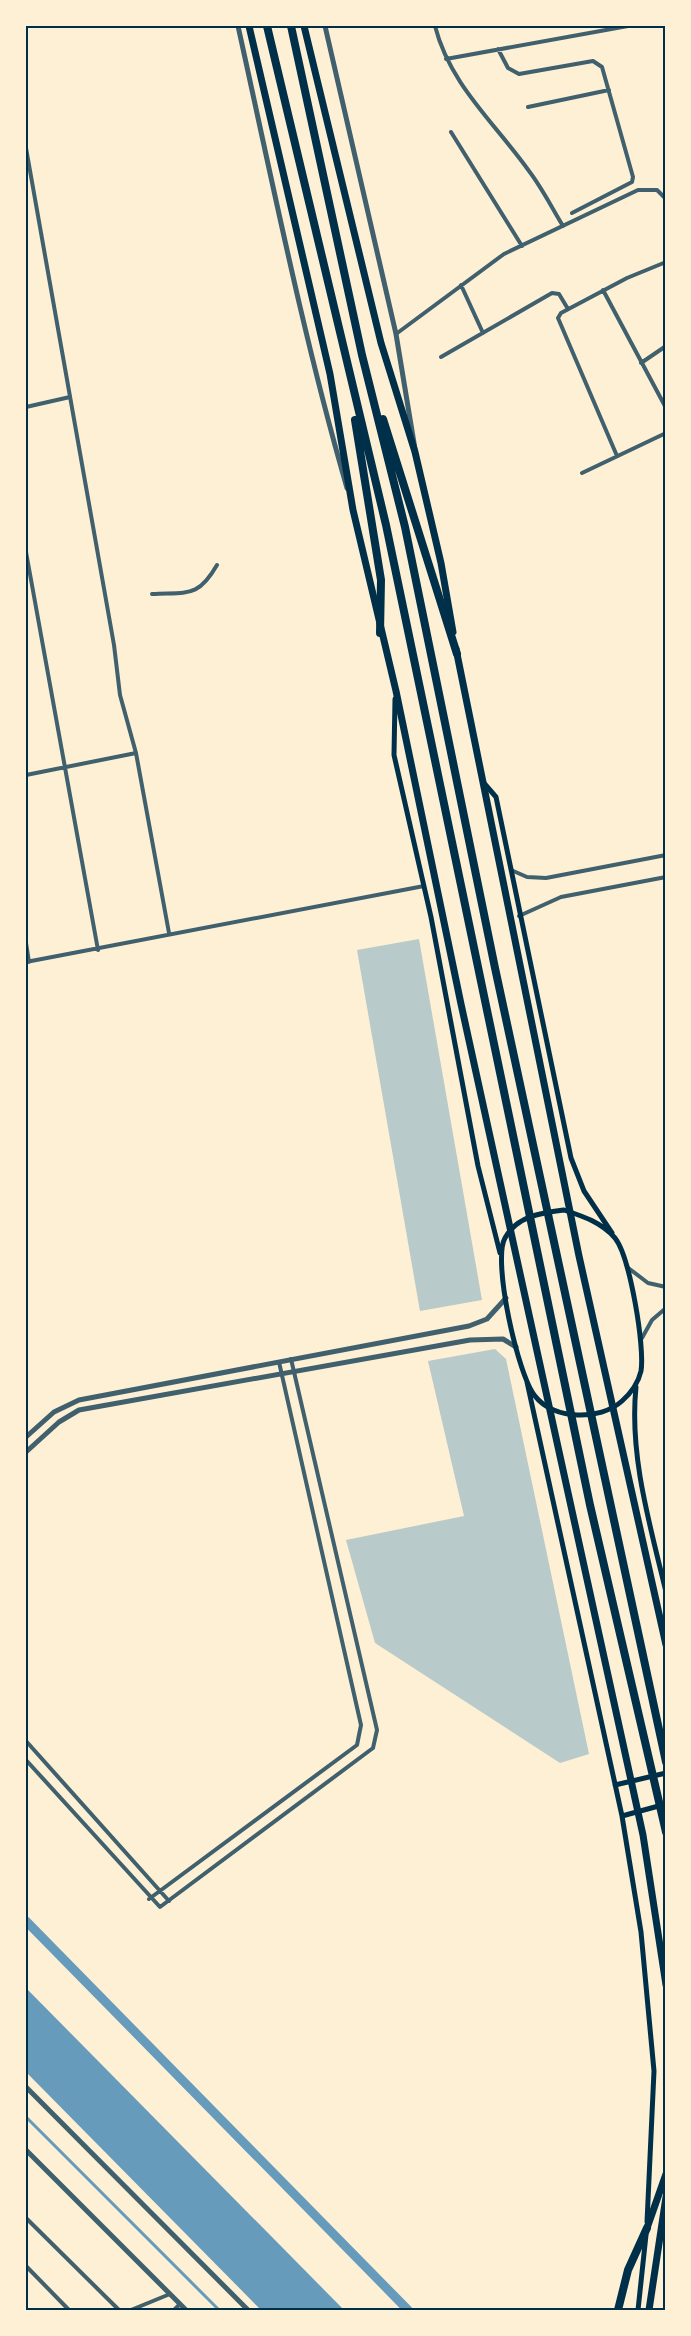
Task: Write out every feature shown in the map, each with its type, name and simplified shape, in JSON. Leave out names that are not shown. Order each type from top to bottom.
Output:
[{"type":"highway","points":[[249,26],[330,374],[353,510],[380,633],[396,691],[425,834],[643,1834],[666,1985]]},
{"type":"highway","points":[[267,26],[345,362],[386,525],[590,1505],[665,1829]]},
{"type":"highway","points":[[291,26],[362,355],[405,527],[495,968],[665,1760]]},
{"type":"highway","points":[[304,26],[381,343],[415,452],[441,563],[456,654],[498,865],[579,1256],[666,1645]]},
{"type":"highway","points":[[362,355],[456,654]]},
{"type":"highway","points":[[345,362],[381,580],[380,633]]},
{"type":"highway","points":[[618,2310],[628,2270],[666,2174]]},
{"type":"highway","points":[[649,2310],[666,2197]]},
{"type":"main road","points":[[396,691],[394,755],[424,886],[478,1166],[500,1253],[506,1298],[521,1371],[535,1397],[552,1410],[585,1416],[614,1406],[637,1385]]},
{"type":"main road","points":[[481,779],[496,796],[519,916],[571,1158],[584,1191],[616,1239],[642,1338],[641,1371],[633,1417],[636,1445],[666,1592]]},
{"type":"main road","points":[[500,1253],[504,1239],[517,1222],[538,1213],[564,1210],[593,1220],[616,1239]]},
{"type":"main road","points":[[527,1382],[622,1816],[641,1932],[654,2071],[646,2228],[638,2310]]},
{"type":"main road","points":[[615,1785],[666,1773]]},
{"type":"main road","points":[[622,1816],[666,1804]]},
{"type":"street","points":[[238,26],[303,309],[316,382],[353,510]]},
{"type":"street","points":[[325,26],[396,334],[416,445],[415,452]]},
{"type":"street","points":[[435,26],[446,59],[464,90],[530,172],[563,226]]},
{"type":"street","points":[[446,59],[628,26]]},
{"type":"street","points":[[498,49],[510,71],[519,74],[593,61],[599,62],[633,177],[632,182],[572,213]]},
{"type":"street","points":[[528,107],[609,90]]},
{"type":"street","points":[[451,132],[522,246]]},
{"type":"street","points":[[26,148],[114,645],[120,695],[135,753],[169,933]]},
{"type":"street","points":[[396,334],[504,254],[638,190],[657,190],[666,199]]},
{"type":"street","points":[[617,456],[558,323],[561,313],[568,309],[603,290],[666,262]]},
{"type":"street","points":[[461,285],[483,333]]},
{"type":"street","points":[[603,290],[666,408]]},
{"type":"street","points":[[441,357],[552,293],[559,294],[568,309]]},
{"type":"street","points":[[641,363],[666,346]]},
{"type":"street","points":[[26,407],[70,397]]},
{"type":"street","points":[[582,473],[666,432]]},
{"type":"street","points":[[26,552],[98,950]]},
{"type":"street","points":[[152,594],[194,592],[202,588],[218,565]]},
{"type":"street","points":[[26,584],[31,583]]},
{"type":"street","points":[[26,775],[135,753]]},
{"type":"street","points":[[511,869],[527,877],[546,878],[666,855]]},
{"type":"street","points":[[519,916],[561,897],[666,877]]},
{"type":"street","points":[[26,943],[27,962],[424,886]]},
{"type":"street","points":[[624,1265],[648,1283],[666,1287]]},
{"type":"street","points":[[26,1437],[54,1412],[78,1400],[469,1326],[487,1319],[506,1298]]},
{"type":"street","points":[[642,1338],[652,1320],[666,1308]]},
{"type":"street","points":[[26,1452],[59,1422],[79,1410],[470,1340],[503,1339],[516,1347]]},
{"type":"street","points":[[26,1760],[149,1899],[160,1907],[373,1748],[377,1739],[377,1730],[291,1359]]},
{"type":"street","points":[[149,1899],[357,1745],[361,1735],[362,1725],[279,1362]]},
{"type":"street","points":[[26,1741],[169,1901]]},
{"type":"street","points":[[26,2087],[248,2310]]},
{"type":"street","points":[[26,2150],[186,2310]]},
{"type":"street","points":[[26,2217],[119,2310]]},
{"type":"street","points":[[26,2266],[69,2310]]},
{"type":"street","points":[[131,2310],[170,2294]]},
{"type":"street","points":[[174,2310],[180,2304]]},
{"type":"shaded area","points":[[419,939],[482,1300],[420,1311],[357,950]]},
{"type":"shaded area","points":[[495,1349],[506,1359],[589,1754],[560,1763],[375,1643],[346,1540],[464,1516],[428,1361]]},
{"type":"water","points":[[26,1988],[344,2310],[261,2310],[26,2072]]},
{"type":"waterway","points":[[26,1921],[408,2310]]},
{"type":"waterway","points":[[26,2117],[219,2310]]}]
